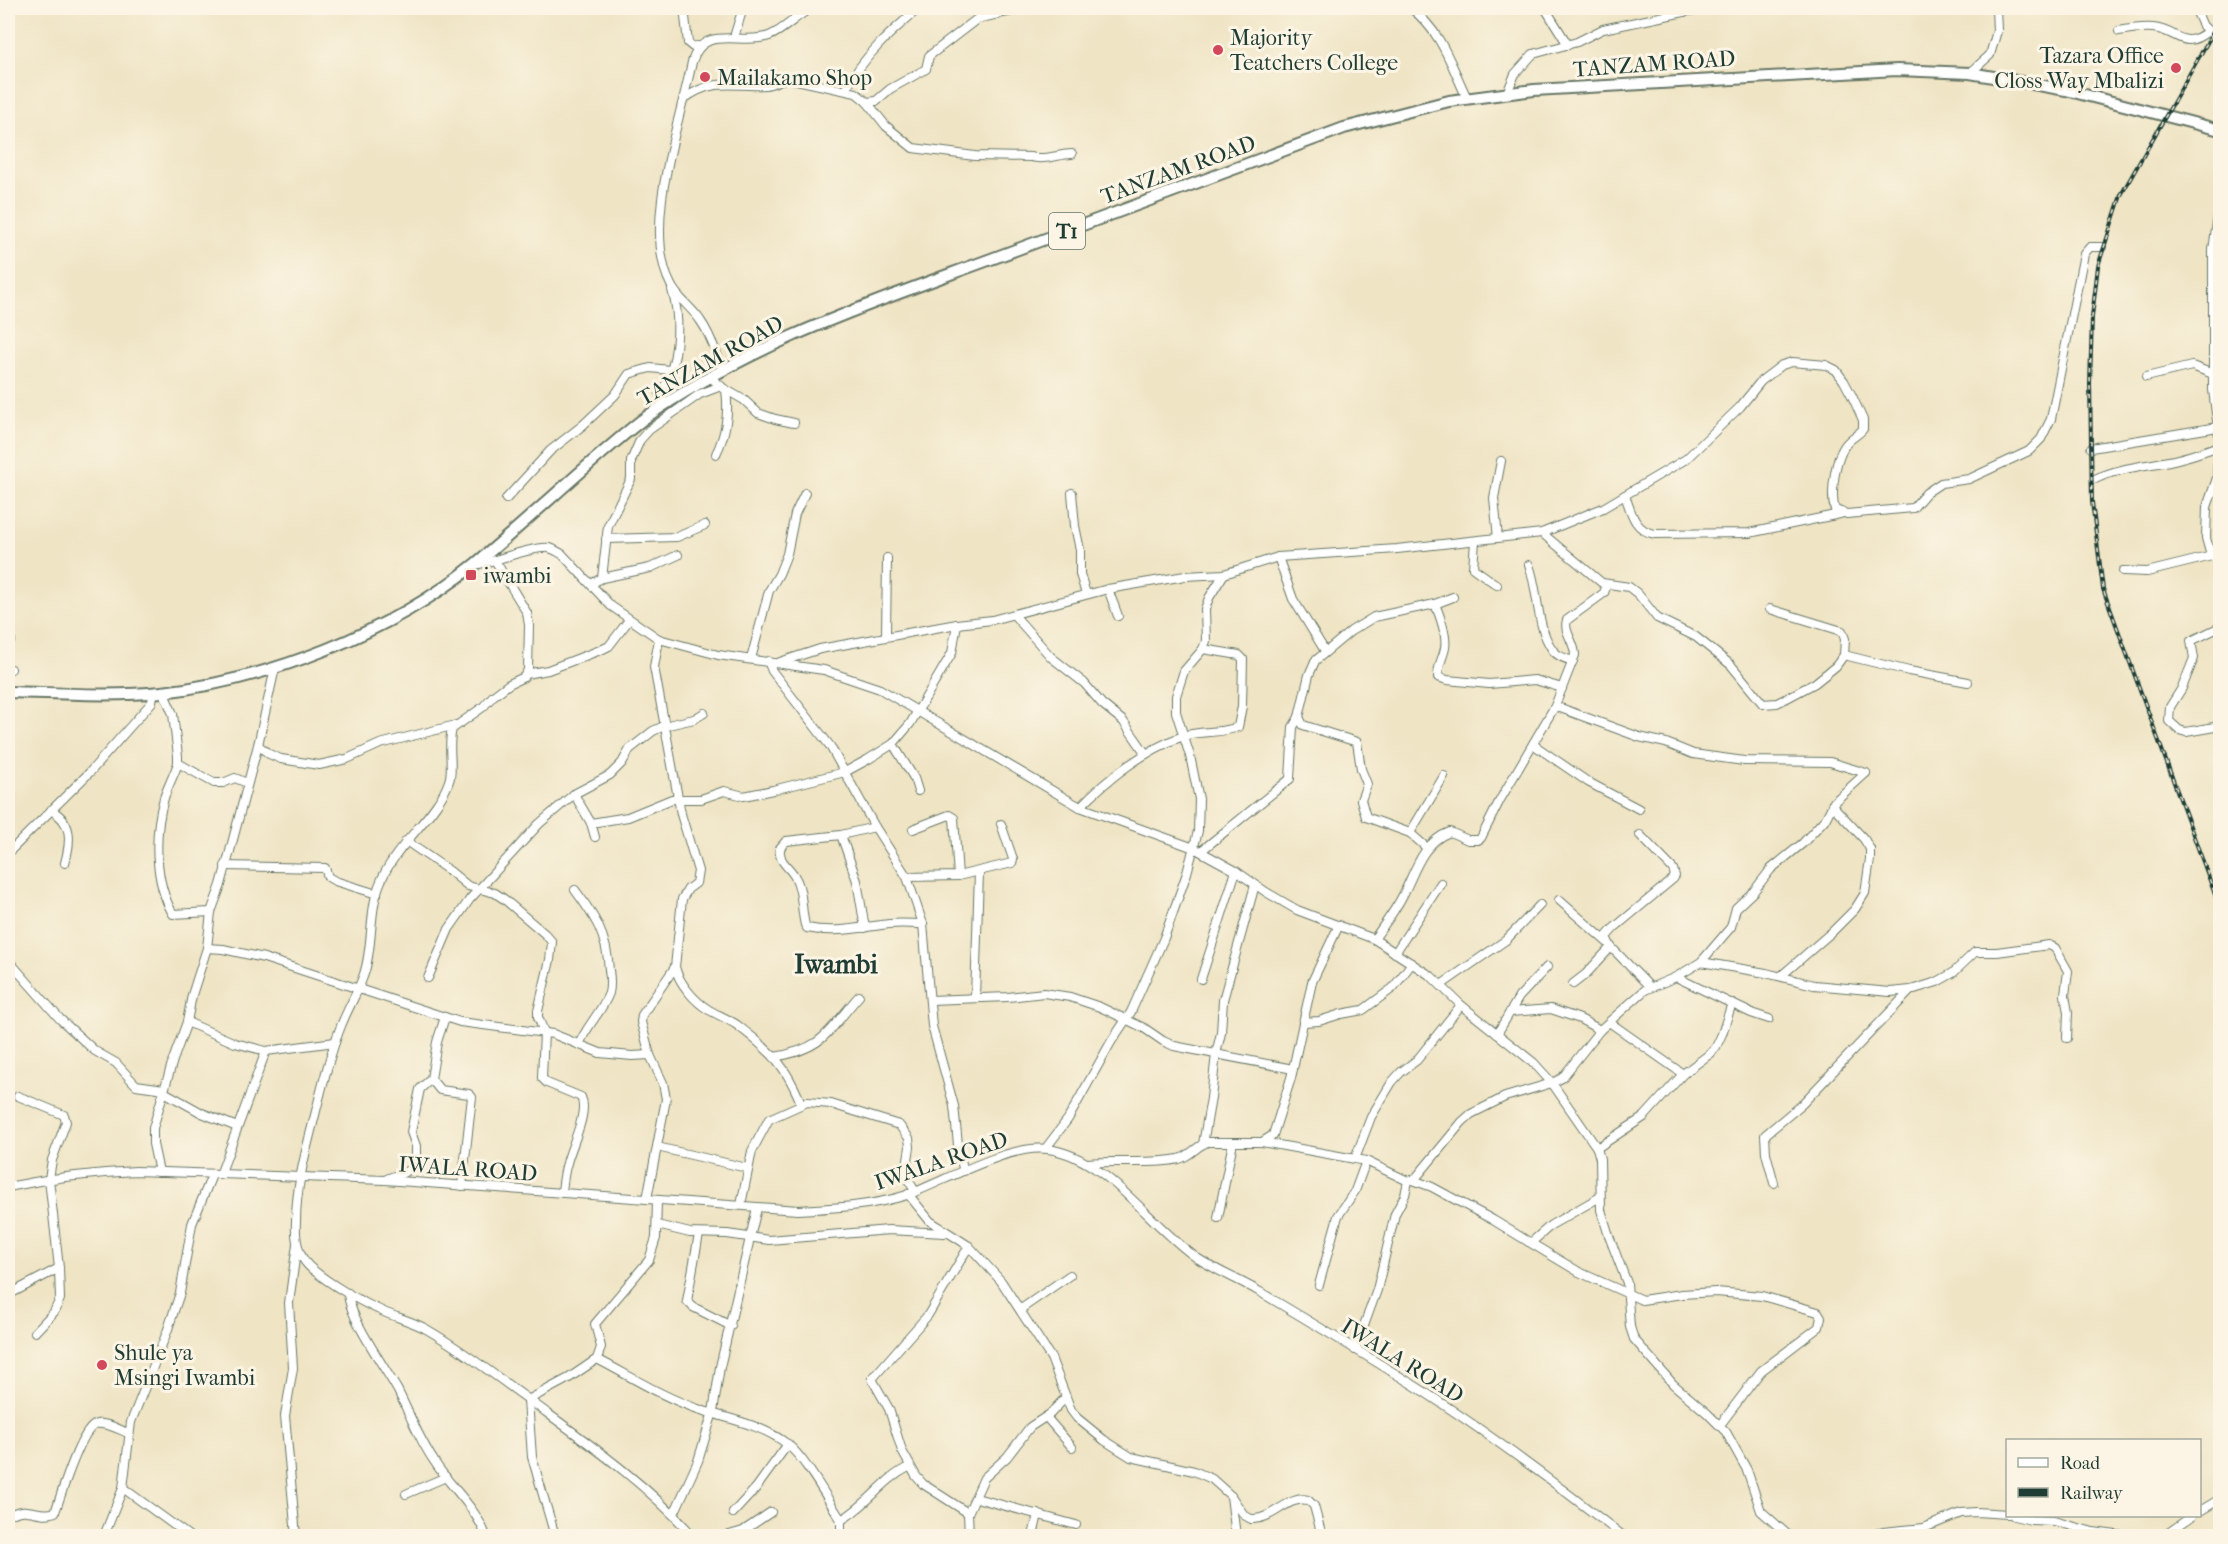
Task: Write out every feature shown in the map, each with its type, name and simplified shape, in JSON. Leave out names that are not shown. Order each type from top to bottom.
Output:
[{"type":"highway","name":"TANZAM ROAD","points":[[8,692],[92,695],[160,692],[275,668],[337,645],[419,603],[473,566],[600,454],[663,405],[784,338],[1333,132],[1402,112],[1467,98],[1507,93],[1864,70],[1970,73],[2066,90],[2220,130]]},
{"type":"street","points":[[684,8],[688,43],[693,47],[709,41],[734,38],[753,39],[771,35],[812,8]]},
{"type":"street","points":[[734,38],[742,8]]},
{"type":"street","points":[[901,8],[910,14]]},
{"type":"street","points":[[846,90],[862,64],[910,14],[919,8]]},
{"type":"street","points":[[867,102],[876,101],[890,89],[926,69],[929,56],[973,21],[1025,8]]},
{"type":"street","points":[[1411,8],[1426,22],[1442,43],[1450,56],[1467,98]]},
{"type":"street","points":[[1545,8],[1568,45]]},
{"type":"street","points":[[1507,93],[1515,74],[1528,58],[1543,51],[1568,45],[1603,29],[1703,8]]},
{"type":"street","points":[[1970,73],[1990,55],[1997,31],[1996,8]]},
{"type":"street","points":[[2195,8],[2208,31],[2220,42]]},
{"type":"street","points":[[2119,31],[2154,28],[2186,41],[2199,38],[2208,31]]},
{"type":"street","points":[[663,405],[660,394],[667,383],[674,357],[677,330],[674,296],[661,245],[662,199],[665,173],[698,46]]},
{"type":"street","points":[[684,99],[696,90],[710,85],[725,83],[763,85],[787,78],[856,93],[867,102],[886,126],[913,148],[975,156],[1039,160],[1061,154],[1072,154]]},
{"type":"street","points":[[2211,556],[2206,538],[2207,507],[2217,477],[2219,446],[2213,374],[2217,332],[2213,250],[2220,202]]},
{"type":"street","points":[[1625,495],[1639,527],[1646,532],[1655,534],[1749,533],[1841,513],[1911,509],[1926,493],[1941,483],[1969,479],[2029,451],[2038,443],[2051,418],[2084,254],[2090,247],[2102,247]]},
{"type":"street","points":[[671,286],[703,325],[723,370]]},
{"type":"street","points":[[779,663],[791,657],[820,649],[1014,615],[1108,589],[1174,577],[1224,574],[1278,557],[1475,541],[1542,532],[1603,508],[1686,459],[1740,407],[1755,387],[1776,368],[1792,362],[1826,365],[1836,370],[1844,381],[1864,423],[1863,429],[1848,441],[1839,458],[1833,500],[1835,510],[1841,513]]},
{"type":"street","points":[[2146,377],[2194,366],[2213,374]]},
{"type":"street","points":[[506,499],[550,451],[583,425],[615,395],[629,375],[650,368],[670,370]]},
{"type":"street","points":[[710,377],[758,413],[775,420],[794,423]]},
{"type":"street","points":[[716,454],[723,438],[726,422],[724,388]]},
{"type":"street","points":[[602,578],[606,539],[612,516],[631,479],[631,461],[640,440],[650,430],[700,394],[724,388]]},
{"type":"street","points":[[2091,448],[2218,427]]},
{"type":"street","points":[[2095,479],[2136,466],[2177,459],[2219,446]]},
{"type":"street","points":[[1498,538],[1494,498],[1501,461]]},
{"type":"street","points":[[751,659],[769,591],[787,554],[795,514],[805,493]]},
{"type":"street","points":[[1072,493],[1080,550],[1080,574],[1086,594]]},
{"type":"street","points":[[606,539],[677,537],[705,525]]},
{"type":"street","points":[[1542,532],[1598,580],[1607,584],[1629,587],[1638,594],[1657,618],[1696,636],[1731,665],[1763,704],[1777,703],[1815,683],[1836,666],[1844,655],[1845,639],[1842,632],[1770,609]]},
{"type":"street","points":[[1475,541],[1473,568],[1497,585]]},
{"type":"street","points":[[473,566],[496,562],[542,548],[553,549],[562,554],[611,606],[659,639],[718,655],[824,670],[856,679],[918,711],[1080,807],[1198,849],[1297,910],[1374,939],[1412,963],[1534,1063],[1552,1083],[1598,1148],[1600,1197],[1604,1223],[1624,1274],[1629,1294],[1630,1327],[1634,1339],[1673,1384],[1720,1425],[1747,1470],[1761,1511],[1789,1536]]},
{"type":"street","points":[[2122,571],[2147,572],[2220,554]]},
{"type":"street","points":[[591,584],[602,578],[650,568],[678,555]]},
{"type":"street","points":[[1278,557],[1293,599],[1325,651]]},
{"type":"street","points":[[886,636],[887,558]]},
{"type":"street","points":[[496,562],[527,613],[529,625],[526,674]]},
{"type":"street","points":[[1529,565],[1536,585],[1540,616],[1548,642],[1556,654],[1573,661]]},
{"type":"street","points":[[1046,1148],[1068,1119],[1111,1042],[1137,1002],[1198,849],[1198,799],[1190,756],[1175,704],[1177,689],[1187,666],[1203,649],[1207,635],[1206,602],[1224,574]]},
{"type":"street","points":[[1374,939],[1395,909],[1426,848],[1450,832],[1468,840],[1481,838],[1500,800],[1555,706],[1573,661],[1575,648],[1565,625],[1567,620],[1604,593],[1607,584]]},
{"type":"street","points":[[1108,589],[1118,616]]},
{"type":"street","points":[[1198,849],[1290,779],[1293,727],[1299,717],[1312,667],[1325,651],[1366,621],[1435,604],[1453,597]]},
{"type":"street","points":[[1435,604],[1445,640],[1445,650],[1438,667],[1438,677],[1489,684],[1535,680],[1562,688]]},
{"type":"street","points":[[1014,615],[1051,657],[1084,683],[1102,704],[1123,721],[1146,754]]},
{"type":"street","points":[[629,620],[609,646],[548,670],[526,674],[509,684],[483,707],[452,729],[448,749],[451,776],[447,787],[423,822],[406,841],[380,881],[368,961],[359,988],[335,1042],[311,1132],[295,1224],[302,1259],[308,1266],[377,1309],[430,1331],[513,1387],[574,1432],[674,1514],[693,1536]]},
{"type":"street","points":[[591,823],[616,820],[672,799],[700,799],[724,791],[738,795],[750,795],[845,772],[893,744],[918,711],[952,653],[957,624]]},
{"type":"street","points":[[2220,627],[2191,641],[2194,658],[2182,688],[2170,707],[2168,719],[2171,724],[2183,731],[2220,726]]},
{"type":"street","points":[[659,639],[653,664],[681,814],[698,871],[696,883],[688,889],[682,899],[675,967],[678,979],[697,1001],[709,1010],[724,1016],[774,1057],[787,1075],[801,1103]]},
{"type":"street","points":[[1080,807],[1102,785],[1146,754],[1183,736],[1234,728],[1240,723],[1243,659],[1239,655],[1203,649]]},
{"type":"street","points":[[1844,655],[1909,671],[1968,682]]},
{"type":"street","points":[[768,661],[772,672],[830,746],[907,877],[923,924],[933,1034],[954,1106],[959,1154],[964,1171]]},
{"type":"street","points":[[159,1172],[153,1144],[153,1128],[187,1022],[192,995],[207,948],[211,912],[221,885],[258,745],[275,668]]},
{"type":"street","points":[[8,853],[98,764],[152,702],[153,695],[160,692],[172,714],[178,763],[162,807],[159,840],[160,877],[174,914],[211,912]]},
{"type":"street","points":[[1355,1350],[1377,1290],[1394,1219],[1410,1180],[1422,1173],[1462,1122],[1471,1114],[1505,1097],[1552,1083],[1565,1075],[1600,1030],[1650,987],[1676,977],[1701,962],[1731,927],[1732,915],[1736,908],[1754,891],[1771,869],[1795,851],[1824,822],[1832,804],[1866,773],[1820,761],[1757,761],[1693,754],[1555,706]]},
{"type":"street","points":[[428,978],[449,929],[477,890],[539,824],[574,794],[610,775],[622,763],[630,749],[653,731],[687,721],[704,713]]},
{"type":"street","points":[[1299,717],[1303,725],[1357,742],[1361,770],[1367,784],[1361,796],[1364,813],[1371,819],[1410,833],[1426,848]]},
{"type":"street","points":[[258,745],[269,754],[281,759],[319,765],[347,759],[380,744],[457,724]]},
{"type":"street","points":[[893,744],[914,778],[918,791]]},
{"type":"street","points":[[1534,745],[1588,782],[1639,809]]},
{"type":"street","points":[[178,763],[214,783],[223,783],[235,778],[247,783]]},
{"type":"street","points":[[1410,833],[1444,776]]},
{"type":"street","points":[[574,794],[591,823],[596,837]]},
{"type":"street","points":[[1781,976],[1833,932],[1855,909],[1865,892],[1870,849],[1864,839],[1832,804]]},
{"type":"street","points":[[51,810],[63,818],[68,830],[68,853],[65,863]]},
{"type":"street","points":[[913,829],[949,815],[954,818],[957,876]]},
{"type":"street","points":[[907,877],[957,876],[1014,861],[1001,824]]},
{"type":"street","points":[[875,826],[841,835],[786,841],[780,848],[779,855],[795,877],[807,928],[822,930],[865,928],[899,923],[923,924]]},
{"type":"street","points":[[1609,945],[1606,937],[1614,928],[1675,876],[1673,869],[1640,834]]},
{"type":"street","points":[[841,835],[857,880],[865,928]]},
{"type":"street","points":[[406,841],[468,886],[495,893],[504,899],[552,942],[538,1011],[544,1032],[542,1075],[543,1080],[581,1097],[583,1101],[581,1122],[566,1165],[562,1192]]},
{"type":"street","points":[[225,866],[322,868],[327,870],[328,877],[334,881],[377,894]]},
{"type":"street","points":[[1201,979],[1236,871]]},
{"type":"street","points":[[975,998],[979,872]]},
{"type":"street","points":[[1395,953],[1441,883]]},
{"type":"street","points":[[1203,1144],[1221,1034],[1223,1000],[1255,885]]},
{"type":"street","points":[[575,890],[597,921],[604,937],[610,982],[605,1000],[586,1029],[579,1045]]},
{"type":"street","points":[[1559,900],[1609,945],[1650,987]]},
{"type":"street","points":[[1441,985],[1506,940],[1540,905]]},
{"type":"street","points":[[1262,1142],[1270,1138],[1274,1132],[1293,1069],[1312,982],[1339,925]]},
{"type":"street","points":[[1574,984],[1586,974],[1609,945]]},
{"type":"street","points":[[1701,962],[1781,976],[1814,985],[1890,992],[1911,990],[1931,984],[1953,973],[1975,952],[1997,952],[2049,945],[2055,948],[2068,971],[2065,995],[2068,1013],[2067,1038]]},
{"type":"street","points":[[207,948],[219,948],[264,958],[460,1022],[502,1029],[544,1032],[600,1053],[632,1056],[650,1054]]},
{"type":"street","points":[[8,960],[60,1019],[95,1051],[116,1063],[136,1085],[164,1090],[202,1113],[237,1126]]},
{"type":"street","points":[[1303,1022],[1319,1021],[1341,1014],[1363,1011],[1393,988],[1412,963]]},
{"type":"street","points":[[647,1199],[666,1099],[663,1083],[641,1028],[642,1015],[675,967]]},
{"type":"street","points":[[1497,1034],[1519,997],[1547,967]]},
{"type":"street","points":[[1676,977],[1731,1004],[1769,1019]]},
{"type":"street","points":[[1774,1183],[1766,1153],[1765,1135],[1803,1104],[1911,990]]},
{"type":"street","points":[[930,1000],[1038,993],[1058,995],[1085,1001],[1174,1046],[1293,1069]]},
{"type":"street","points":[[774,1057],[791,1054],[816,1044],[859,996]]},
{"type":"street","points":[[1598,1148],[1644,1117],[1683,1074],[1704,1060],[1716,1047],[1731,1004]]},
{"type":"street","points":[[1355,1159],[1374,1110],[1396,1077],[1417,1060],[1461,1005]]},
{"type":"street","points":[[1510,1012],[1551,1009],[1580,1019],[1600,1030]]},
{"type":"street","points":[[385,1180],[409,1170],[416,1163],[416,1146],[411,1132],[420,1089],[430,1079],[437,1041],[445,1017]]},
{"type":"street","points":[[187,1022],[235,1043],[266,1051],[335,1042]]},
{"type":"street","points":[[1609,1022],[1683,1074]]},
{"type":"street","points":[[104,1536],[123,1488],[128,1433],[180,1293],[192,1224],[255,1084],[266,1051]]},
{"type":"street","points":[[430,1079],[440,1090],[469,1094],[472,1097],[462,1186]]},
{"type":"street","points":[[18,1096],[60,1113],[65,1118],[51,1160],[49,1179],[59,1268],[60,1299],[59,1305],[35,1332]]},
{"type":"street","points":[[741,1205],[747,1168],[758,1138],[769,1119],[801,1103],[831,1104],[899,1125],[909,1138],[910,1147],[906,1167],[912,1193],[930,1221],[969,1246],[1001,1281],[1051,1358],[1077,1418],[1104,1440],[1131,1457],[1194,1471],[1212,1479],[1231,1496],[1244,1515],[1253,1520],[1273,1513],[1299,1499],[1308,1500],[1314,1506],[1322,1536]]},
{"type":"street","points":[[1218,1218],[1233,1142]]},
{"type":"street","points":[[1087,1163],[1173,1160],[1190,1155],[1203,1144],[1233,1142],[1262,1142],[1366,1161],[1432,1187],[1493,1220],[1579,1272],[1642,1300],[1708,1292],[1762,1296],[1814,1310],[1821,1315],[1819,1327],[1761,1371],[1720,1425]]},
{"type":"street","points":[[657,1147],[747,1168]]},
{"type":"street","name":"IWALA ROAD","points":[[8,1187],[104,1172],[159,1172],[301,1179],[385,1180],[798,1210],[844,1207],[883,1201],[912,1193],[1009,1155],[1046,1148],[1071,1155],[1099,1169],[1161,1228],[1197,1258],[1259,1291],[1430,1395],[1532,1467],[1623,1536]]},
{"type":"street","points":[[1319,1284],[1338,1216],[1350,1200],[1366,1161]]},
{"type":"street","points":[[1528,1242],[1551,1225],[1600,1197]]},
{"type":"street","points":[[528,1400],[569,1378],[597,1359],[601,1347],[596,1322],[649,1260],[654,1248],[657,1200]]},
{"type":"street","points":[[674,1514],[698,1461],[713,1412],[720,1367],[757,1208]]},
{"type":"street","points":[[657,1226],[699,1234],[769,1240],[889,1230],[947,1233]]},
{"type":"street","points":[[699,1234],[687,1301],[700,1312],[731,1326]]},
{"type":"street","points":[[296,1536],[285,1416],[293,1368],[289,1303],[298,1243]]},
{"type":"street","points":[[968,1513],[923,1484],[909,1467],[890,1409],[873,1383],[872,1377],[928,1315],[969,1246]]},
{"type":"street","points":[[8,1295],[59,1268]]},
{"type":"street","points":[[1021,1310],[1070,1275]]},
{"type":"street","points":[[348,1293],[350,1303],[363,1331],[397,1390],[414,1428],[434,1462],[481,1522],[486,1536]]},
{"type":"street","points":[[597,1359],[668,1396],[750,1425],[788,1444],[808,1469],[841,1520],[842,1536]]},
{"type":"street","points":[[969,1536],[968,1513],[988,1472],[1007,1457],[1030,1427],[1046,1417],[1066,1397]]},
{"type":"street","points":[[528,1400],[532,1457],[555,1536]]},
{"type":"street","points":[[1046,1417],[1072,1447]]},
{"type":"street","points":[[14,1513],[22,1510],[48,1514],[55,1512],[78,1450],[92,1426],[101,1424],[128,1433]]},
{"type":"street","points":[[733,1513],[756,1488],[788,1444]]},
{"type":"street","points":[[841,1520],[855,1511],[893,1476],[909,1467]]},
{"type":"street","points":[[406,1494],[446,1477]]},
{"type":"street","points":[[123,1488],[189,1536]]},
{"type":"street","points":[[1231,1496],[1236,1536]]},
{"type":"street","points":[[976,1497],[1076,1525]]},
{"type":"street","points":[[2201,1510],[2220,1499]]},
{"type":"street","points":[[726,1536],[743,1531],[771,1512]]},
{"type":"street","points":[[1866,1536],[1924,1528],[1961,1513],[2006,1514]]},
{"type":"street","points":[[1033,1536],[1038,1515]]},
{"type":"street","points":[[2020,1517],[2054,1521],[2093,1532],[2124,1536]]},
{"type":"street","points":[[2164,1536],[2189,1517]]},
{"type":"railway","points":[[2220,20],[2121,195],[2098,266],[2092,317],[2090,384],[2092,502],[2103,589],[2220,908]]},
{"type":"place","name":"Majority Teatchers College","points":[[1218,50]]},
{"type":"place","name":"Tazara Office Closs Way Mbalizi","points":[[2176,68]]},
{"type":"place","name":"Mailakamo Shop","points":[[705,77]]},
{"type":"place","name":"iwambi","points":[[471,575]]},
{"type":"place","name":"Shule ya Msingi Iwambi","points":[[102,1365]]},
{"type":"district","name":"Iwambi","points":[[836,964]]}]
